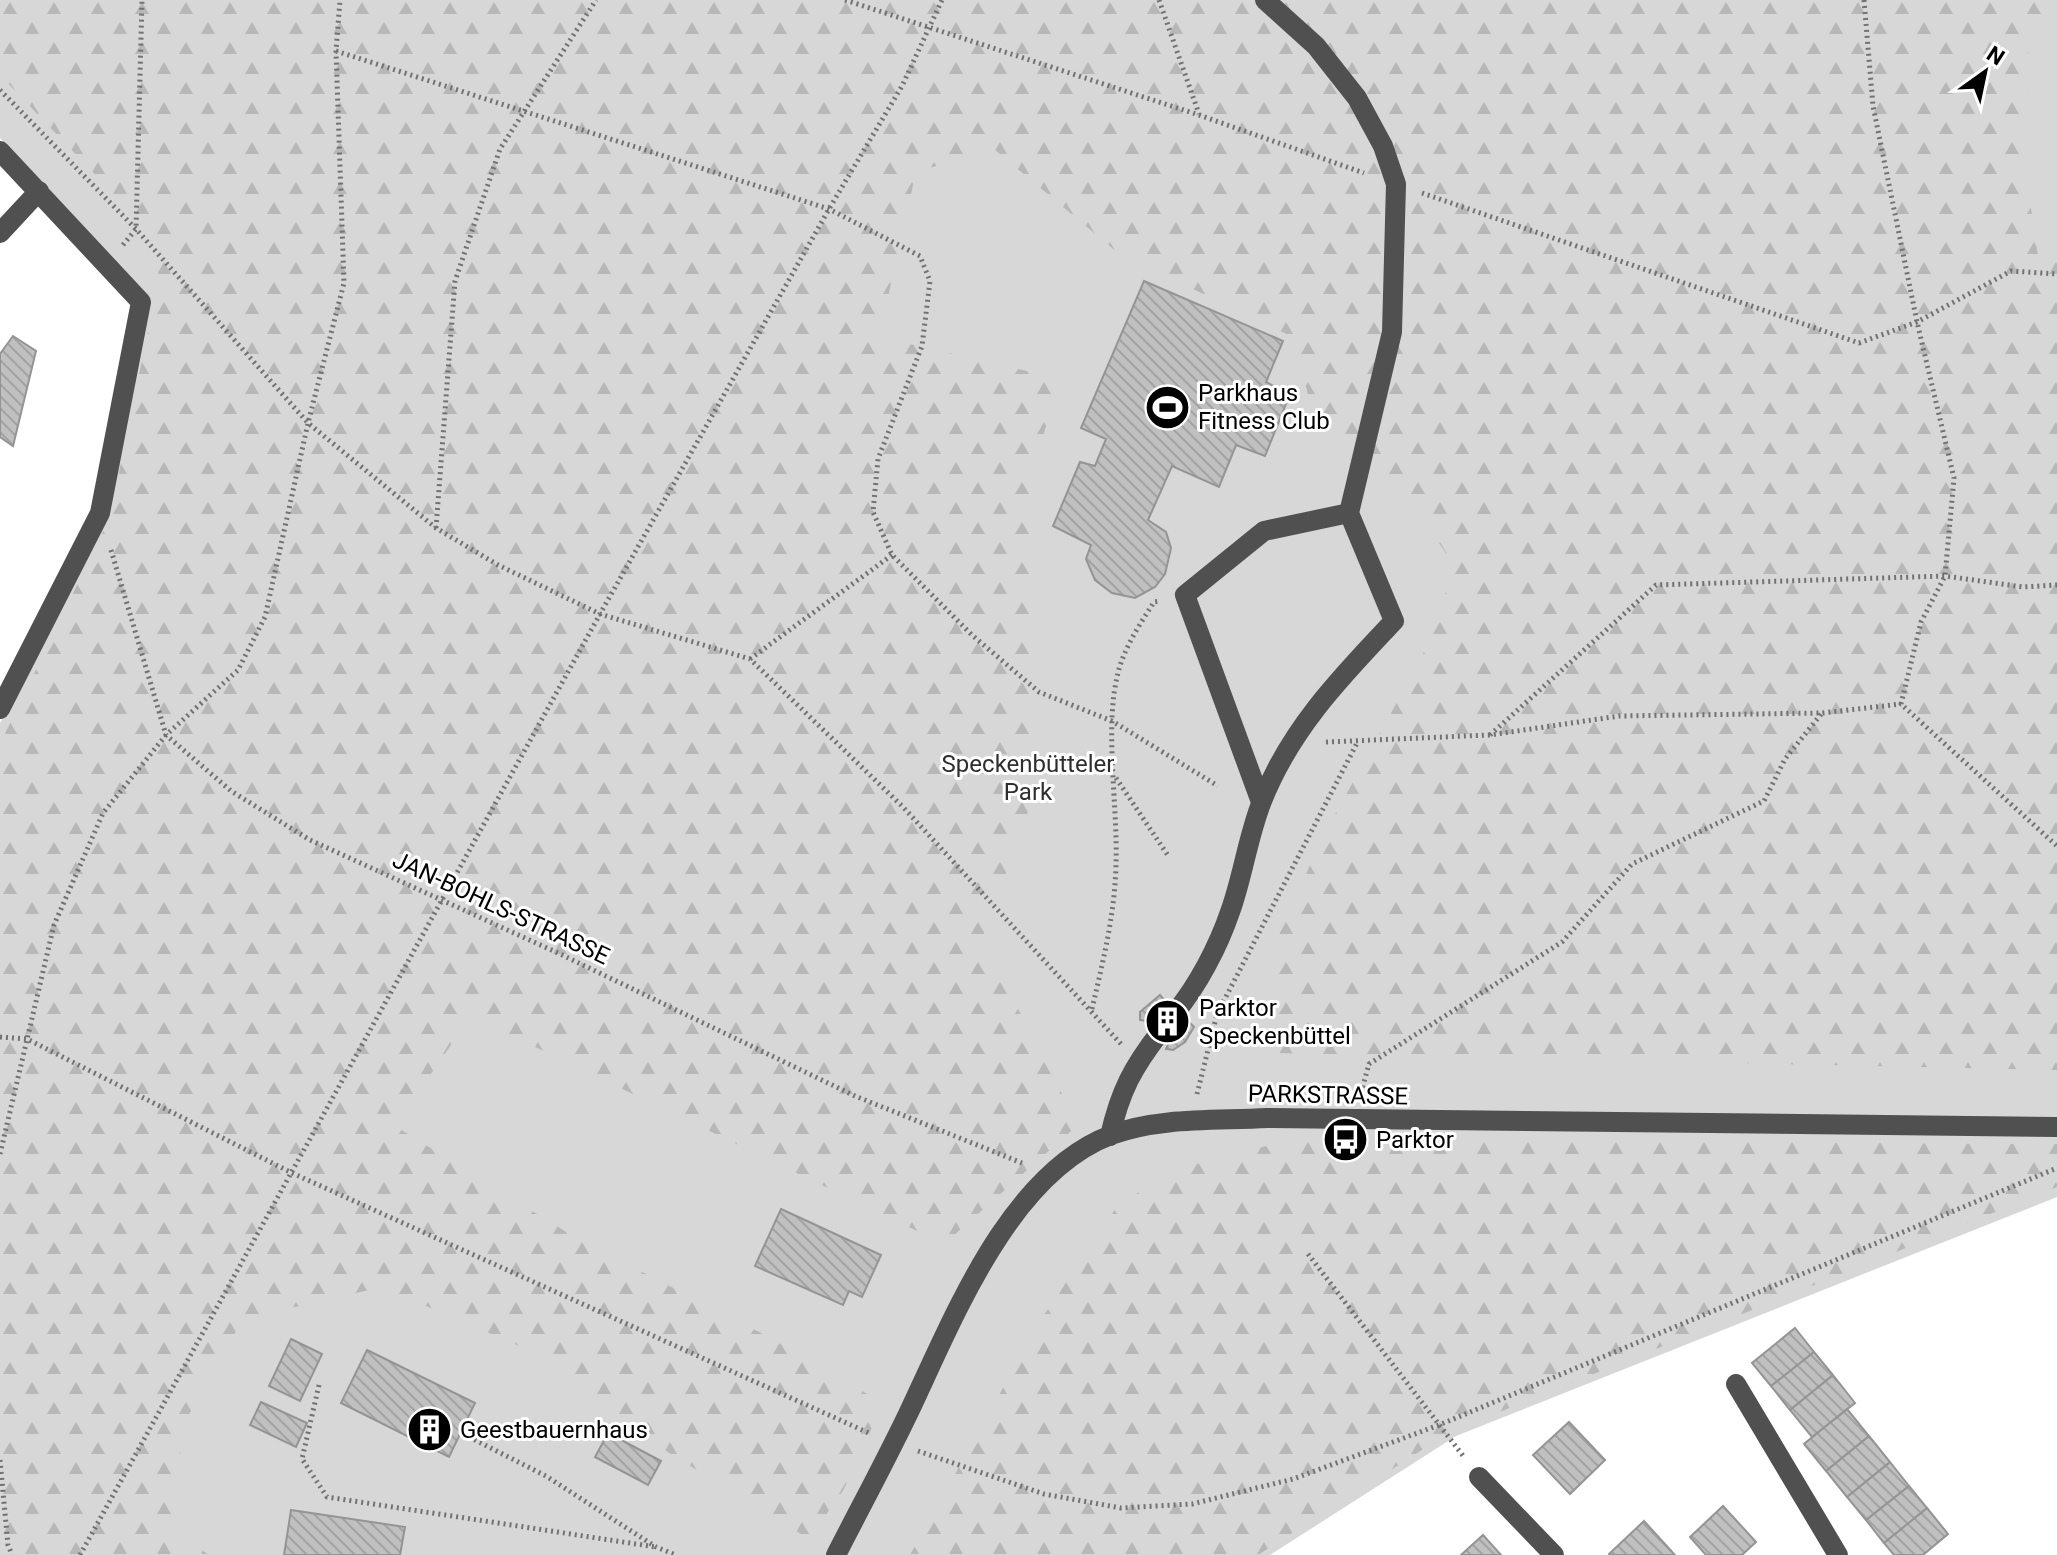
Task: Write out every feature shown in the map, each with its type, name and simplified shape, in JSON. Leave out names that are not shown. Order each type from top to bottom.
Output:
[{"type":"street","points":[[1175,1013],[1190,994],[1229,914],[1261,802],[1289,742],[1321,698],[1394,621],[1349,513],[1392,332],[1396,184],[1383,146],[1357,98],[1316,46],[1265,0]]},
{"type":"street","points":[[0,151],[141,302],[100,513],[0,709]]},
{"type":"street","points":[[0,233],[39,191]]},
{"type":"street","points":[[1261,802],[1185,595],[1264,531],[1349,513]]},
{"type":"street","points":[[1110,1136],[1119,1094],[1135,1064],[1161,1031]]},
{"type":"street","name":"PARKSTRASSE","points":[[836,1555],[894,1444],[972,1282],[1022,1208],[1054,1169],[1110,1136],[1149,1126],[1267,1118],[2057,1127]]},
{"type":"street","points":[[1736,1384],[1838,1555]]},
{"type":"street","points":[[1479,1477],[1554,1555]]},
{"type":"path","points":[[108,265],[136,229],[142,0]]},
{"type":"path","points":[[0,1154],[54,925],[103,813],[166,735],[238,670],[265,617],[308,423],[344,283],[336,51],[340,0]]},
{"type":"path","points":[[436,528],[455,281],[500,149],[596,0]]},
{"type":"path","points":[[80,1555],[600,614],[902,86],[942,0]]},
{"type":"path","points":[[1159,0],[1199,115]]},
{"type":"path","points":[[1864,0],[1873,106],[1917,322],[1954,478],[1945,576],[1921,622],[1901,704]]},
{"type":"path","points":[[336,51],[829,209],[896,240],[920,256],[930,281],[922,346],[878,459],[873,512],[892,555],[972,635],[1039,692],[1112,721],[1218,786]]},
{"type":"path","points":[[0,90],[136,229],[308,423],[436,528],[498,565],[600,614],[750,659],[903,807],[1092,1010],[1135,1064]]},
{"type":"path","points":[[1917,322],[2011,271],[2057,274]]},
{"type":"path","points":[[100,513],[166,735]]},
{"type":"path","points":[[750,659],[892,555]]},
{"type":"path","points":[[1490,735],[1656,585],[1945,576],[2023,587],[2057,585]]},
{"type":"path","points":[[1092,1010],[1113,917],[1116,777],[1112,721],[1118,673],[1137,628],[1154,602],[1185,595]]},
{"type":"path","points":[[1289,742],[1357,743],[1490,735],[1619,716],[1822,713],[1901,704],[2057,846]]},
{"type":"path","points":[[1354,1121],[1369,1064],[1562,942],[1632,864],[1764,801],[1785,759],[1822,713]]},
{"type":"path","name":"JAN-BOHLS-STRASSE","points":[[166,735],[231,791],[310,840],[855,1096],[1011,1160],[1054,1169]]},
{"type":"path","points":[[1190,1122],[1217,1014],[1357,743]]},
{"type":"path","points":[[1116,777],[1169,857]]},
{"type":"path","points":[[0,1037],[27,1039],[292,1173],[894,1444],[981,1470],[1044,1494],[1121,1508],[1192,1504],[1293,1479],[1439,1425],[2057,1168]]},
{"type":"path","points":[[1308,1254],[1479,1477]]},
{"type":"path","points":[[319,1385],[302,1459],[327,1497],[656,1547]]},
{"type":"path","points":[[469,1437],[546,1476],[656,1547],[676,1555]]},
{"type":"path","points":[[0,1460],[8,1545],[12,1555]]},
{"type":"green space","name":"Speckenbütteler Park","points":[[0,0],[2057,0],[2057,1197],[1456,1436],[1270,1555],[0,1555],[0,723],[105,515],[146,302],[0,138]]},
{"type":"green space","name":"Speckenbütteler Park","points":[[0,0],[2056,0],[2028,52],[2026,175],[2038,256],[2057,263],[2057,1070],[1276,1053],[1278,937],[1322,838],[1422,657],[1455,567],[1419,513],[1312,410],[1293,337],[1118,253],[994,149],[916,172],[879,337],[1062,379],[1030,474],[1036,782],[1024,825],[982,939],[1078,1125],[944,1244],[471,1016],[395,1126],[576,1238],[763,1334],[883,1403],[844,1489],[809,1539],[666,1451],[547,1358],[382,1287],[243,1319],[184,1423],[170,1527],[209,1555],[0,1555],[0,744],[110,517],[159,277],[150,232],[0,75]]},
{"type":"green space","points":[[1289,1140],[2057,1144],[2057,1187],[1450,1432],[1258,1555],[910,1555],[1042,1318],[1116,1208],[1169,1171]]},
{"type":"building","points":[[1144,281],[1283,341],[1266,382],[1290,394],[1265,456],[1236,445],[1219,487],[1172,466],[1148,520],[1166,532],[1171,548],[1165,574],[1155,587],[1135,598],[1112,593],[1095,580],[1086,559],[1091,545],[1053,526],[1080,462],[1095,466],[1106,439],[1081,428]]},
{"type":"building","points":[[13,336],[36,351],[13,446],[0,437],[0,354]]},
{"type":"building","name":"Parktor Speckenbüttel","points":[[1160,995],[1185,1025],[1190,1023],[1194,1027],[1185,1042],[1173,1050],[1166,1049],[1170,1040],[1149,1018],[1140,1020],[1140,1012]]},
{"type":"building","points":[[781,1209],[881,1255],[862,1297],[849,1291],[843,1305],[755,1266]]},
{"type":"building","points":[[1795,1328],[1814,1352],[1771,1386],[1752,1363]]},
{"type":"building","points":[[291,1339],[322,1354],[300,1401],[269,1386]]},
{"type":"building","name":"Geestbauernhaus","points":[[367,1350],[475,1403],[449,1457],[341,1403]]},
{"type":"building","points":[[1814,1352],[1833,1375],[1790,1410],[1771,1386]]},
{"type":"building","points":[[1833,1375],[1855,1403],[1812,1437],[1790,1410]]},
{"type":"building","points":[[261,1402],[307,1423],[296,1447],[250,1425]]},
{"type":"building","points":[[1847,1409],[1869,1436],[1826,1471],[1804,1444]]},
{"type":"building","points":[[1569,1422],[1605,1460],[1570,1494],[1533,1455]]},
{"type":"building","points":[[608,1433],[661,1461],[648,1485],[595,1457]]},
{"type":"building","points":[[1869,1436],[1890,1462],[1847,1497],[1826,1471]]},
{"type":"building","points":[[1890,1462],[1909,1486],[1866,1520],[1847,1497]]},
{"type":"building","points":[[1909,1486],[1927,1508],[1884,1543],[1866,1520]]},
{"type":"building","points":[[1723,1506],[1756,1542],[1742,1555],[1706,1555],[1690,1537]]},
{"type":"building","points":[[1927,1508],[1948,1534],[1923,1555],[1894,1555],[1884,1543]]},
{"type":"building","points":[[291,1510],[405,1527],[400,1555],[284,1555]]},
{"type":"building","points":[[1644,1521],[1675,1555],[1609,1554]]},
{"type":"building","points":[[1483,1535],[1501,1555],[1461,1555]]},
{"type":"place","name":"Parkhaus Fitness Club","points":[[1167,407]]},
{"type":"place","name":"Parktor Speckenbüttel","points":[[1168,1022]]},
{"type":"place","name":"Parktor","points":[[1345,1140]]},
{"type":"place","name":"Geestbauernhaus","points":[[429,1430]]}]
